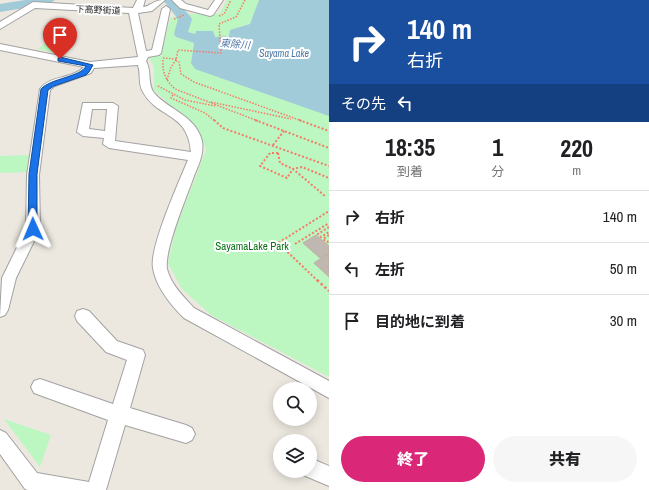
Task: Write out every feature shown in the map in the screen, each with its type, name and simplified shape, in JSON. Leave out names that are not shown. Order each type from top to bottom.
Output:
[{"type":"street","points":[[136,10],[141,0]]},
{"type":"street","points":[[136,10],[149,9],[161,0]]},
{"type":"street","points":[[181,2],[196,11],[210,13],[219,0]]},
{"type":"street","points":[[0,26],[32,2]]},
{"type":"street","name":"下高野街道","points":[[32,2],[136,10],[136,31],[138,33],[141,58],[144,66],[145,84],[149,94],[180,117],[194,133],[197,142],[196,156]]},
{"type":"street","points":[[0,46],[90,65],[109,65],[141,58],[156,53],[166,9]]},
{"type":"street","points":[[0,310],[9,278],[33,229],[33,174],[45,89],[51,84],[87,71],[90,65]]},
{"type":"street","points":[[110,135],[109,144],[196,156],[164,240],[160,268],[172,295],[189,313],[329,390]]},
{"type":"street","points":[[83,316],[112,347],[137,355],[96,490]]},
{"type":"street","points":[[40,387],[118,414],[186,434]]},
{"type":"street","points":[[0,439],[31,486],[84,490]]},
{"type":"street","points":[[317,471],[329,476]]},
{"type":"path","points":[[166,80],[170,66],[176,59],[178,50],[221,53],[218,24],[236,17],[245,0]]},
{"type":"path","points":[[175,18],[185,15]]},
{"type":"path","points":[[329,131],[186,78],[181,74],[179,62],[176,59],[164,57],[162,72],[166,80],[180,92],[329,148]]},
{"type":"path","points":[[158,86],[173,95],[205,105],[218,106]]},
{"type":"path","points":[[173,95],[171,98],[205,113],[223,128],[329,166]]},
{"type":"path","points":[[208,102],[218,102],[300,121]]},
{"type":"path","points":[[273,145],[284,131]]},
{"type":"path","points":[[281,148],[278,153],[280,163],[293,169],[325,196]]},
{"type":"path","points":[[278,153],[270,153],[260,166],[287,178],[293,169],[302,167],[329,178]]},
{"type":"path","points":[[329,211],[278,243],[329,291]]},
{"type":"path","points":[[295,244],[329,223]]},
{"type":"path","points":[[329,227],[318,234],[321,237],[329,234]]},
{"type":"path","points":[[329,234],[323,239],[327,242],[329,241]]},
{"type":"green space","name":"SayamaLake Park","points":[[227,0],[329,0],[329,377],[211,315],[182,289],[168,263],[176,228],[206,150],[197,130],[185,116],[154,90],[154,67],[148,56],[161,56],[170,18],[185,14],[219,14]]},
{"type":"green space","points":[[55,35],[60,35],[58,54],[38,49]]},
{"type":"green space","points":[[33,155],[31,172],[0,173],[0,156]]},
{"type":"green space","points":[[4,419],[51,435],[40,467]]},
{"type":"water","name":"Sayama Lake","points":[[259,0],[329,0],[329,116],[195,69],[191,63],[196,31],[213,31],[215,37],[229,36],[230,30],[250,24]]},
{"type":"building","points":[[316,235],[329,246],[329,257],[326,254],[320,258],[303,243]]},
{"type":"building","points":[[326,255],[329,257],[329,277],[314,263]]},
{"type":"waterway","name":"東除川","points":[[0,8],[49,0]]},
{"type":"waterway","name":"東除川","points":[[169,0],[185,19],[181,34],[203,41],[223,43]]},
{"type":"route","points":[[33,229],[33,174],[43,94],[46,86],[83,73],[87,71],[90,65],[60,59]]}]
